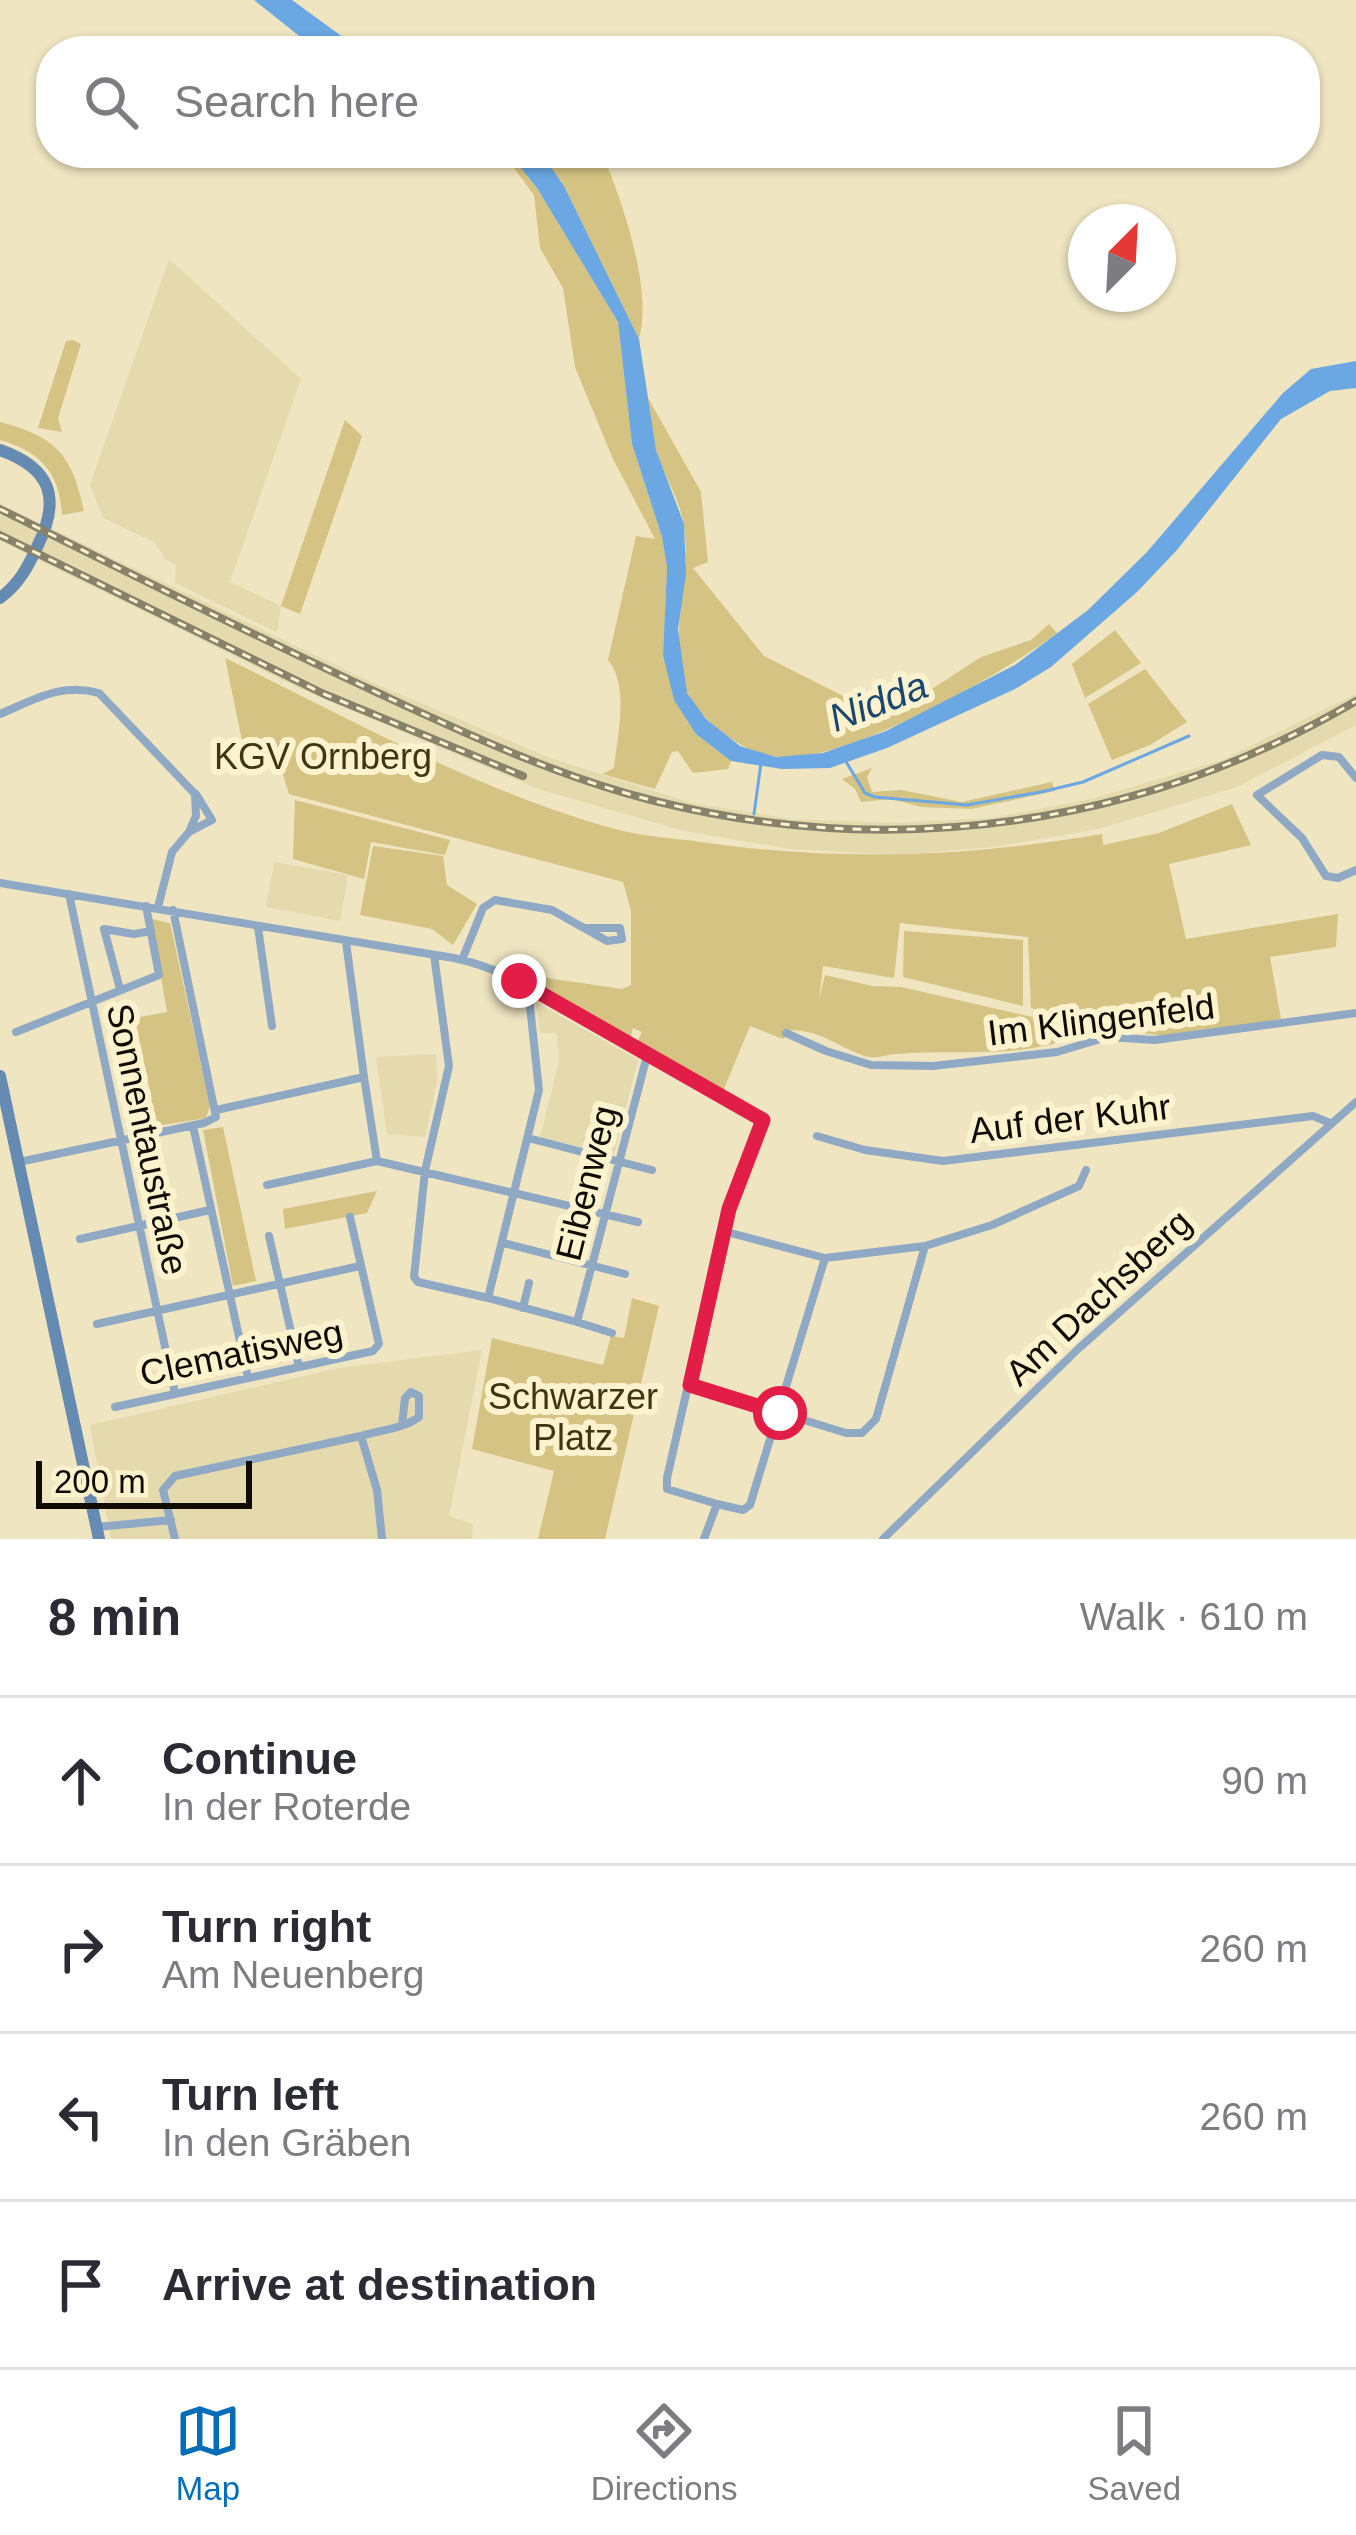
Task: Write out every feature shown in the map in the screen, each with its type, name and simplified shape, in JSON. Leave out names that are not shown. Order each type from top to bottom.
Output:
[{"type":"street","points":[[0,450],[22,458],[41,475],[50,494],[48,525],[25,572],[0,598]]},
{"type":"street","points":[[0,714],[59,689],[78,687],[99,693],[195,794],[212,820],[189,832]]},
{"type":"street","points":[[1356,778],[1339,758],[1322,755],[1257,795],[1302,838],[1329,878],[1356,870]]},
{"type":"street","points":[[158,908],[172,852],[196,816],[195,794]]},
{"type":"street","points":[[0,883],[462,960],[524,984],[647,1057],[758,1114],[764,1126],[723,1231],[667,1489],[742,1510],[750,1505],[825,1258]]},
{"type":"street","name":"Sonnentaustraße","points":[[69,894],[175,1394]]},
{"type":"street","points":[[462,960],[483,908],[495,900],[552,910],[586,928]]},
{"type":"street","points":[[16,1032],[158,975],[146,906]]},
{"type":"street","points":[[18,1162],[212,1121],[216,1110],[172,910]]},
{"type":"street","points":[[258,927],[272,1025]]},
{"type":"street","points":[[120,989],[104,929],[134,934],[151,931]]},
{"type":"street","points":[[346,941],[376,1161]]},
{"type":"street","points":[[434,955],[449,1066],[424,1171],[415,1280],[612,1333]]},
{"type":"street","points":[[488,1298],[539,1090],[524,984]]},
{"type":"street","name":"Im Klingenfeld","points":[[786,1033],[826,1052],[871,1065],[933,1066],[1057,1052],[1107,1037],[1155,1040],[1356,1012]]},
{"type":"street","name":"Eibenweg","points":[[578,1322],[647,1057]]},
{"type":"street","points":[[0,1076],[98,1533],[170,1520]]},
{"type":"street","points":[[216,1110],[364,1077]]},
{"type":"street","name":"Am Dachsberg","points":[[883,1539],[1078,1349],[1356,1102]]},
{"type":"street","name":"Auf der Kuhr","points":[[817,1136],[865,1150],[943,1161],[1313,1116],[1330,1124]]},
{"type":"street","points":[[193,1126],[248,1378]]},
{"type":"street","points":[[528,1138],[652,1170]]},
{"type":"street","points":[[267,1185],[376,1161],[638,1222]]},
{"type":"street","points":[[723,1231],[825,1258],[926,1246],[992,1225],[1079,1186],[1086,1171]]},
{"type":"street","points":[[80,1238],[211,1210]]},
{"type":"street","points":[[98,1324],[360,1266],[350,1217]]},
{"type":"street","points":[[269,1236],[298,1367]]},
{"type":"street","points":[[503,1243],[625,1274]]},
{"type":"street","points":[[690,1385],[851,1434],[862,1433],[872,1425],[926,1246]]},
{"type":"street","name":"Clematisweg","points":[[115,1407],[377,1348],[360,1266]]},
{"type":"street","name":"Eibenweg","points":[[523,1308],[529,1283]]},
{"type":"street","points":[[175,1539],[164,1490],[175,1476],[402,1425]]},
{"type":"street","points":[[362,1436],[377,1490],[382,1539]]},
{"type":"street","points":[[704,1539],[717,1504]]},
{"type":"shaded area","points":[[169,259],[301,379],[230,582],[281,606],[277,632],[175,583],[176,565],[166,560],[154,542],[103,518],[90,485]]},
{"type":"shaded area","points":[[0,504],[369,681],[548,757],[691,803],[792,819],[895,823],[991,818],[1092,799],[1222,760],[1356,694],[1356,725],[1237,787],[1098,829],[994,847],[896,855],[791,849],[684,831],[538,789],[299,688],[0,541]]},
{"type":"shaded area","points":[[274,862],[348,875],[340,921],[266,907]]},
{"type":"shaded area","points":[[536,1002],[638,1060],[614,1155],[540,1137],[559,1062],[557,1033],[540,1033]]},
{"type":"shaded area","points":[[436,1054],[437,1082],[425,1137],[387,1134],[376,1057]]},
{"type":"shaded area","points":[[482,1350],[449,1516],[473,1524],[472,1539],[111,1539],[90,1425],[339,1368]]},
{"type":"green space","points":[[514,168],[521,168],[537,188],[618,322],[632,444],[667,567],[663,655],[696,734],[731,761],[728,769],[693,773],[678,751],[672,752],[655,789],[602,774],[614,768],[620,712],[619,683],[608,660],[636,536],[655,539],[613,459],[575,367],[563,288],[540,248],[534,195]]},
{"type":"green space","points":[[551,168],[607,168],[639,271],[639,339]]},
{"type":"green space","points":[[66,341],[81,344],[58,418],[62,432],[38,428]]},
{"type":"green space","points":[[647,396],[701,492],[708,562],[693,568],[764,656],[845,697],[923,695],[981,657],[1031,640],[1049,624],[1057,633],[963,692],[841,747],[778,757],[741,745],[705,717],[686,690],[679,650],[684,527],[656,450]]},
{"type":"green space","points":[[345,420],[362,436],[300,614],[281,606]]},
{"type":"green space","points":[[0,422],[35,434],[59,451],[74,476],[84,511],[62,515],[52,476],[37,457],[0,440]]},
{"type":"green space","points":[[1115,630],[1141,663],[1085,698],[1072,664]]},
{"type":"green space","name":"KGV Ornberg","points":[[225,658],[467,776],[568,815],[650,836],[852,854],[1001,848],[1102,834],[1103,845],[1159,833],[1232,804],[1251,845],[1169,864],[1186,939],[1338,914],[1336,947],[1270,957],[1281,1019],[1169,1037],[1031,1008],[1028,937],[900,923],[894,978],[823,966],[819,1000],[825,975],[901,987],[1089,1030],[1018,1050],[872,1057],[813,1034],[791,1030],[783,1039],[750,1026],[723,1091],[637,1042],[642,1032],[633,1028],[630,1039],[537,984],[540,977],[622,989],[631,985],[631,911],[623,882],[289,794],[281,768],[246,760]]},
{"type":"green space","points":[[1145,669],[1187,722],[1150,745],[1112,760],[1088,704]]},
{"type":"green space","points":[[872,768],[867,777],[872,792],[901,790],[962,802],[1052,782],[1055,791],[971,809],[921,807],[891,799],[861,802],[855,789],[842,779]]},
{"type":"green space","points":[[295,800],[450,840],[445,855],[371,842],[364,879],[293,859]]},
{"type":"green space","points":[[373,846],[443,856],[447,885],[477,904],[453,945],[432,929],[360,915]]},
{"type":"green space","points":[[151,919],[170,923],[210,1106],[206,1118],[157,1126],[135,1018],[167,1012]]},
{"type":"green space","points":[[904,931],[1023,940],[1023,1006],[903,977]]},
{"type":"green space","points":[[223,1127],[256,1281],[233,1286],[203,1130]]},
{"type":"green space","points":[[377,1191],[367,1213],[285,1229],[283,1209]]},
{"type":"green space","name":"Schwarzer Platz","points":[[632,1298],[659,1306],[605,1539],[538,1539],[554,1471],[472,1449],[492,1338],[603,1365],[611,1336],[624,1338]]},
{"type":"water","points":[[254,0],[292,0],[341,36],[299,36]]},
{"type":"water","points":[[521,168],[551,168],[564,186],[639,339],[656,450],[684,524],[686,574],[678,630],[687,693],[706,719],[740,746],[776,757],[823,753],[886,731],[1015,665],[1088,610],[1147,552],[1283,393],[1311,369],[1356,361],[1356,388],[1330,391],[1281,419],[1177,550],[1137,592],[1051,667],[1015,689],[887,748],[830,768],[782,769],[731,761],[696,734],[674,700],[663,655],[667,567],[632,444],[618,322]]},
{"type":"waterway","points":[[845,760],[865,793],[875,797],[967,805],[1083,782],[1189,736]]},
{"type":"waterway","points":[[754,814],[761,763]]},
{"type":"railway","points":[[0,509],[282,648],[513,753],[619,791],[745,819],[836,828],[926,829],[1016,820],[1104,803],[1190,778],[1275,744],[1356,701]]},
{"type":"railway","points":[[0,535],[324,694],[523,776]]},
{"type":"route","points":[[519,981],[763,1120],[729,1209],[690,1385],[780,1413]]},
{"type":"water label","name":"Nidda","points":[[878,701]]}]
